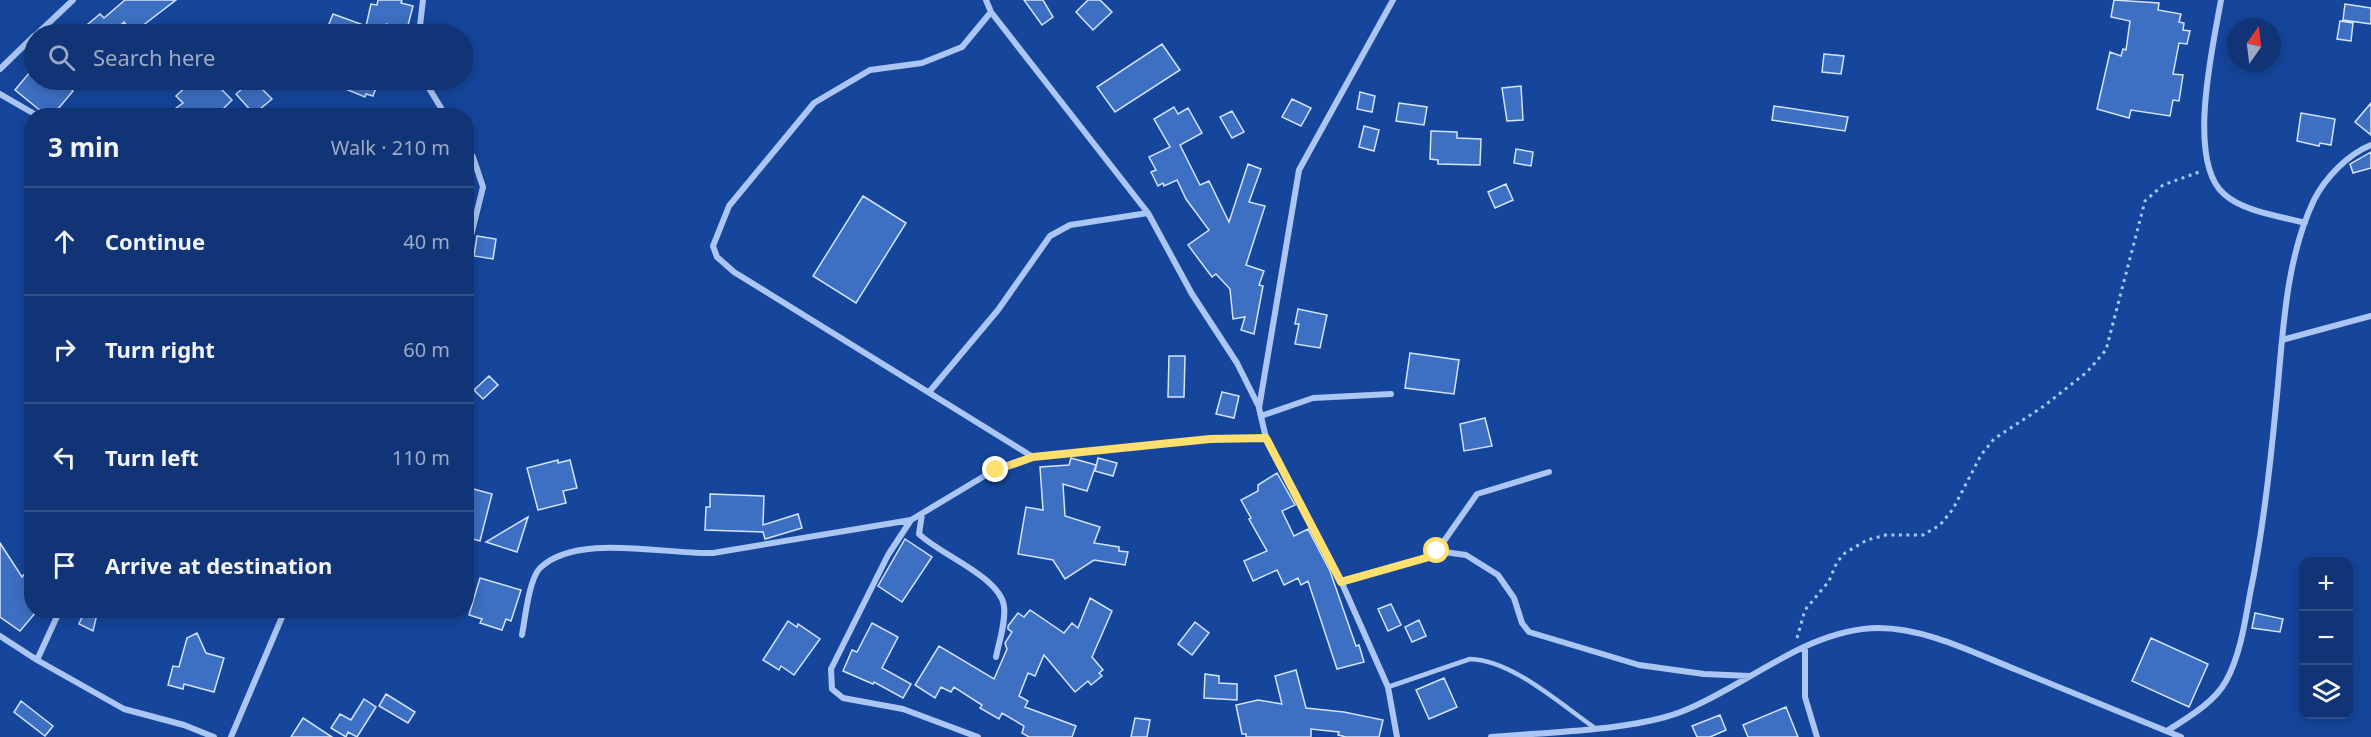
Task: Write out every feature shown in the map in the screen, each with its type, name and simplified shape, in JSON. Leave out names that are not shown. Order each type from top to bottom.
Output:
[{"type":"street","points":[[48,24],[73,0]]},
{"type":"street","points":[[420,24],[423,0]]},
{"type":"street","points":[[986,0],[992,12],[1149,213],[1192,294],[1237,363],[1259,408],[1266,438],[1341,582],[1388,687],[1396,737]]},
{"type":"street","points":[[1259,408],[1299,170],[1394,0]]},
{"type":"street","points":[[2221,0],[2204,118],[2204,155],[2211,179],[2224,195],[2242,205],[2306,223]]},
{"type":"street","points":[[992,12],[962,47],[922,63],[870,69],[814,103],[729,206],[713,246],[717,257],[734,272],[930,391],[1033,457]]},
{"type":"street","points":[[0,69],[24,46]]},
{"type":"street","points":[[430,90],[441,108]]},
{"type":"street","points":[[0,94],[24,108]]},
{"type":"street","points":[[2165,733],[2202,707],[2225,683],[2242,632],[2264,520],[2282,340],[2295,252],[2314,199],[2353,153],[2371,145]]},
{"type":"street","points":[[474,161],[483,187],[474,224]]},
{"type":"street","points":[[930,391],[998,310],[1050,236],[1070,225],[1149,213]]},
{"type":"street","points":[[2282,340],[2371,316]]},
{"type":"street","points":[[1261,416],[1312,398],[1391,394]]},
{"type":"street","points":[[522,635],[532,586],[540,569],[564,554],[606,547],[684,554],[713,553],[911,520],[996,470],[1033,457],[1210,439],[1266,438]]},
{"type":"street","points":[[1341,582],[1429,557],[1437,551],[1477,494],[1549,472]]},
{"type":"street","points":[[923,513],[919,534],[987,581],[1004,604],[1004,618],[996,657]]},
{"type":"street","points":[[911,520],[888,555],[831,669],[832,689],[843,698],[903,709],[978,737]]},
{"type":"street","points":[[1437,551],[1466,555],[1497,575],[1514,598],[1522,624],[1529,632],[1639,665],[1704,674],[1751,676]]},
{"type":"street","points":[[37,660],[56,618]]},
{"type":"street","points":[[231,737],[282,618]]},
{"type":"street","points":[[1491,737],[1595,728],[1647,720],[1687,710],[1805,647],[1836,634],[1878,628],[1917,633],[1958,647],[2165,733],[2181,737]]},
{"type":"street","points":[[0,636],[37,660],[124,709],[184,725],[214,737]]},
{"type":"street","points":[[1805,647],[1805,698],[1817,737]]},
{"type":"lane","points":[[1388,687],[1470,659],[1484,660],[1508,669],[1595,728]]},
{"type":"path","points":[[1797,651],[1797,638],[1805,610],[1829,581],[1837,562],[1845,553],[1867,540],[1886,535],[1923,535],[1940,525],[1953,509],[1982,455],[1994,439],[2044,406],[2087,372],[2106,350],[2145,201],[2163,185],[2208,169]]},
{"type":"building","points":[[125,0],[176,0],[145,24],[126,24],[124,22],[122,24],[88,24],[100,14],[104,18]]},
{"type":"building","points":[[378,0],[402,0],[401,3],[413,6],[408,24],[366,24],[371,4],[377,5]]},
{"type":"building","points":[[1024,0],[1043,0],[1053,17],[1042,25]]},
{"type":"building","points":[[1088,0],[1100,0],[1112,12],[1093,30],[1076,12]]},
{"type":"building","points":[[2114,0],[2159,3],[2158,10],[2181,14],[2179,22],[2184,23],[2183,30],[2190,31],[2187,44],[2179,43],[2173,74],[2183,75],[2179,101],[2173,100],[2170,116],[2131,110],[2129,118],[2097,109],[2110,52],[2121,56],[2123,49],[2126,50],[2130,21],[2111,17]]},
{"type":"building","points":[[2345,4],[2371,8],[2371,24],[2343,20]]},
{"type":"building","points":[[333,14],[360,24],[329,24]]},
{"type":"building","points":[[2340,21],[2353,23],[2351,41],[2337,39]]},
{"type":"building","points":[[1162,44],[1180,70],[1115,112],[1097,87]]},
{"type":"building","points":[[1824,54],[1844,56],[1841,74],[1822,72]]},
{"type":"building","points":[[24,79],[24,90],[73,91],[59,108],[37,108],[15,90]]},
{"type":"building","points":[[1521,86],[1523,120],[1507,121],[1502,88]]},
{"type":"building","points":[[182,90],[222,90],[232,100],[224,108],[176,108],[183,103],[176,96]]},
{"type":"building","points":[[241,90],[263,90],[272,99],[261,108],[249,108],[236,94]]},
{"type":"building","points":[[348,90],[375,90],[373,96],[366,94],[365,97]]},
{"type":"building","points":[[1360,92],[1375,96],[1372,112],[1357,109]]},
{"type":"building","points":[[1292,99],[1311,108],[1301,126],[1282,117]]},
{"type":"building","points":[[1399,103],[1427,107],[1424,125],[1396,121]]},
{"type":"building","points":[[2371,103],[2371,135],[2355,122]]},
{"type":"building","points":[[1774,106],[1848,117],[1845,131],[1772,120]]},
{"type":"building","points":[[1174,107],[1178,114],[1188,108],[1202,133],[1180,145],[1200,185],[1209,181],[1229,222],[1248,164],[1261,169],[1249,202],[1265,206],[1246,265],[1264,271],[1259,285],[1263,286],[1254,334],[1241,330],[1245,317],[1233,319],[1230,289],[1216,274],[1212,277],[1188,245],[1209,230],[1186,199],[1177,180],[1164,186],[1163,183],[1158,186],[1151,172],[1156,170],[1149,157],[1170,147],[1154,119]]},
{"type":"building","points":[[1232,111],[1244,132],[1232,138],[1220,117]]},
{"type":"building","points":[[2301,113],[2335,119],[2331,145],[2320,143],[2319,146],[2297,141]]},
{"type":"building","points":[[1364,126],[1379,130],[1374,151],[1359,147]]},
{"type":"building","points":[[1431,131],[1457,132],[1457,138],[1481,139],[1480,165],[1438,164],[1438,160],[1430,159]]},
{"type":"building","points":[[1516,149],[1533,152],[1531,166],[1514,163]]},
{"type":"building","points":[[2371,152],[2371,168],[2353,173],[2350,164]]},
{"type":"building","points":[[1506,184],[1513,200],[1495,208],[1488,192]]},
{"type":"building","points":[[863,196],[906,223],[856,303],[813,276]]},
{"type":"building","points":[[477,236],[496,239],[493,259],[474,256]]},
{"type":"building","points":[[1298,309],[1327,315],[1320,348],[1295,344],[1299,324],[1295,324]]},
{"type":"building","points":[[1410,353],[1459,360],[1454,394],[1405,388]]},
{"type":"building","points":[[1169,356],[1185,356],[1184,397],[1168,397]]},
{"type":"building","points":[[489,376],[498,385],[483,399],[474,390]]},
{"type":"building","points":[[1222,392],[1239,396],[1234,418],[1216,414]]},
{"type":"building","points":[[1485,418],[1492,446],[1464,451],[1460,424]]},
{"type":"building","points":[[1071,458],[1096,465],[1087,491],[1063,484],[1065,516],[1100,527],[1094,543],[1119,547],[1119,551],[1128,552],[1125,565],[1094,560],[1065,579],[1053,560],[1018,554],[1026,507],[1043,510],[1040,467],[1069,465]]},
{"type":"building","points":[[1098,458],[1117,463],[1113,476],[1095,471]]},
{"type":"building","points":[[558,460],[558,463],[570,460],[577,488],[563,491],[566,503],[538,510],[527,468]]},
{"type":"building","points":[[1277,473],[1295,505],[1282,511],[1294,536],[1308,529],[1330,571],[1356,646],[1359,645],[1364,662],[1337,669],[1308,581],[1301,585],[1298,578],[1284,585],[1277,570],[1253,581],[1244,561],[1267,551],[1241,500],[1258,491],[1258,485]]},
{"type":"building","points":[[474,489],[492,494],[480,541],[474,539]]},
{"type":"building","points":[[710,494],[764,496],[763,525],[798,514],[802,528],[765,539],[763,532],[705,530],[706,507],[710,507]]},
{"type":"building","points":[[528,517],[517,552],[486,542]]},
{"type":"building","points":[[905,539],[932,557],[902,602],[878,586]]},
{"type":"building","points":[[0,543],[22,577],[24,575],[24,618],[31,618],[20,631],[0,617]]},
{"type":"building","points":[[480,578],[521,590],[511,621],[506,619],[502,630],[480,623],[482,619],[474,617],[474,598]]},
{"type":"building","points":[[1090,598],[1112,611],[1092,657],[1103,670],[1099,673],[1102,676],[1091,685],[1088,681],[1075,692],[1044,655],[1035,676],[1028,673],[1019,696],[1028,701],[1025,707],[1076,726],[1072,737],[1029,737],[1022,733],[1024,726],[1002,713],[999,719],[980,708],[982,705],[954,687],[951,692],[941,687],[935,698],[915,685],[939,646],[994,679],[1007,649],[1005,643],[1012,632],[1008,626],[1018,613],[1024,617],[1030,610],[1064,633],[1072,623],[1078,628]]},
{"type":"building","points":[[1391,604],[1401,625],[1388,631],[1378,609]]},
{"type":"building","points":[[2255,613],[2283,619],[2280,632],[2252,628]]},
{"type":"building","points":[[82,618],[96,618],[93,631],[79,624]]},
{"type":"building","points":[[1419,620],[1426,636],[1412,642],[1405,627]]},
{"type":"building","points":[[788,621],[797,627],[798,624],[820,639],[794,675],[781,666],[779,670],[763,660]]},
{"type":"building","points":[[1195,622],[1209,633],[1192,655],[1178,644]]},
{"type":"building","points":[[872,623],[898,637],[882,668],[911,684],[903,698],[874,682],[873,684],[843,671],[852,650],[857,652]]},
{"type":"building","points":[[197,633],[206,653],[224,658],[214,692],[184,684],[183,689],[168,685],[173,666],[179,667],[187,638]]},
{"type":"building","points":[[2151,638],[2208,664],[2189,707],[2132,681]]},
{"type":"building","points":[[1296,670],[1306,708],[1344,712],[1383,720],[1379,737],[1346,737],[1338,735],[1339,732],[1311,729],[1311,737],[1246,737],[1246,734],[1242,734],[1236,705],[1258,700],[1282,704],[1275,676]]},
{"type":"building","points":[[1205,674],[1219,676],[1219,683],[1237,684],[1237,700],[1204,698]]},
{"type":"building","points":[[1444,678],[1457,707],[1429,719],[1416,690]]},
{"type":"building","points":[[386,694],[415,712],[408,723],[379,706]]},
{"type":"building","points":[[364,699],[376,707],[357,737],[348,732],[346,737],[331,728],[340,714],[351,720]]},
{"type":"building","points":[[21,701],[53,726],[45,736],[14,712]]},
{"type":"building","points":[[1786,707],[1798,737],[1748,737],[1743,725]]},
{"type":"building","points":[[1720,715],[1726,730],[1710,737],[1697,737],[1692,726]]},
{"type":"building","points":[[303,718],[332,737],[291,737]]},
{"type":"building","points":[[1135,718],[1150,720],[1147,737],[1131,737]]},
{"type":"route","points":[[996,470],[1033,457],[1210,439],[1266,438],[1341,582],[1429,557],[1437,551]]}]
